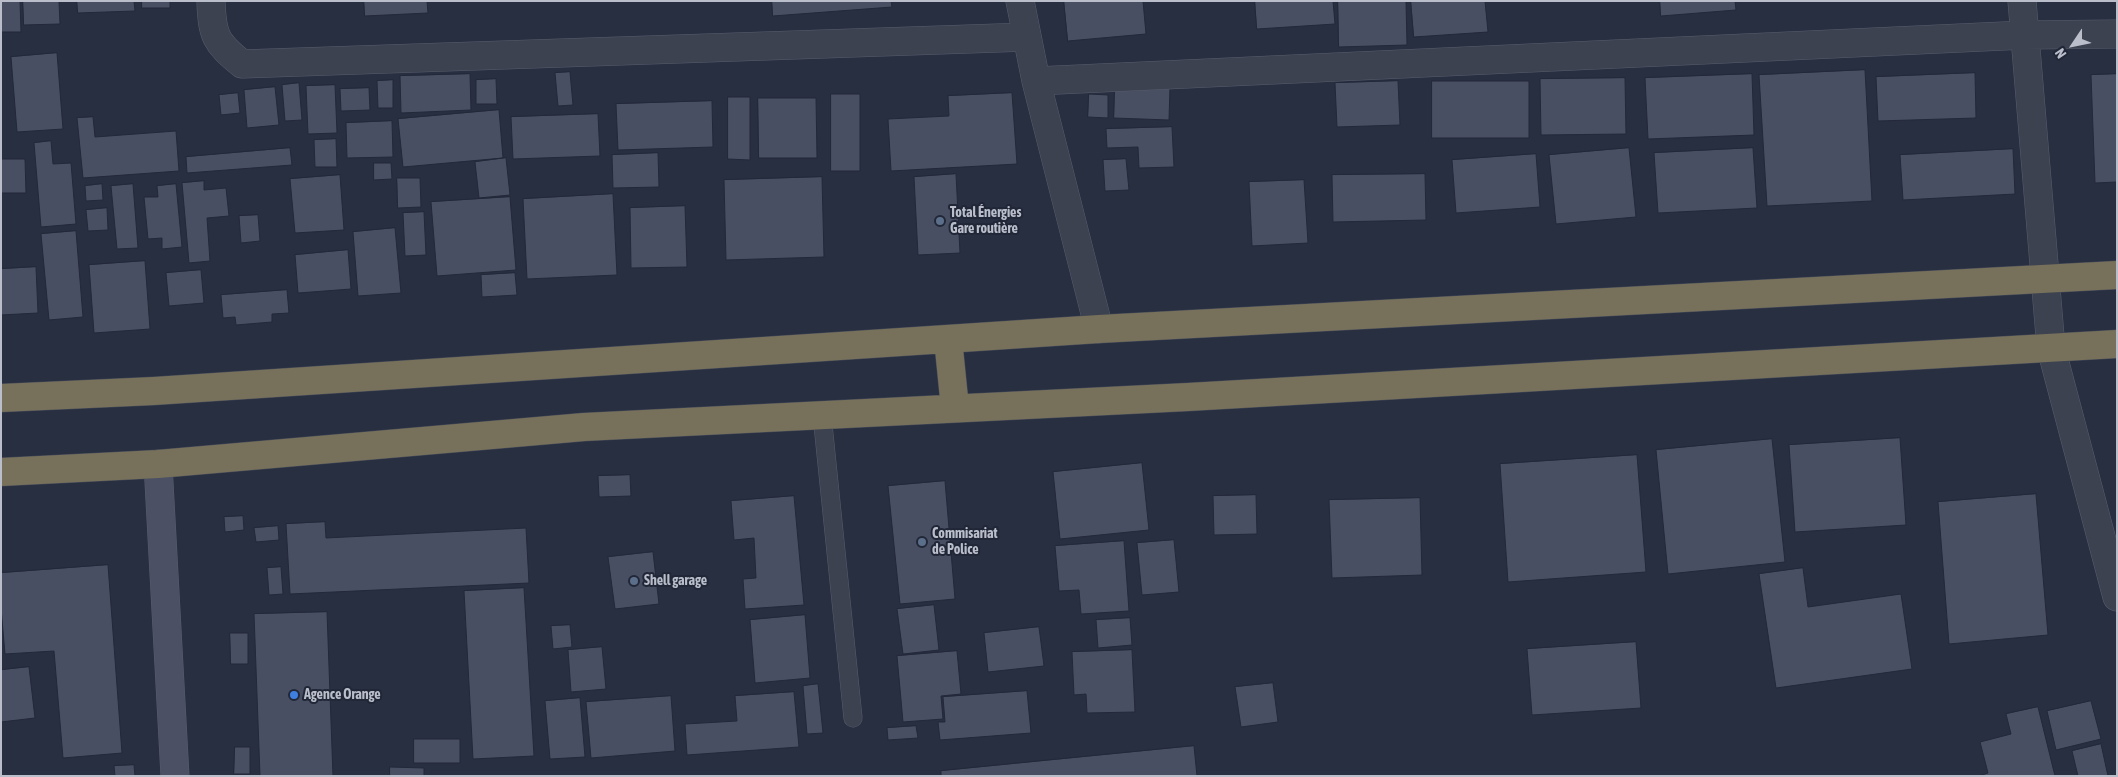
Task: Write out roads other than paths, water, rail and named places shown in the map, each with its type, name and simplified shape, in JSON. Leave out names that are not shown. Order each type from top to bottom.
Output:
[{"type":"highway","points":[[1,398],[154,391],[1099,329],[2117,275]]},
{"type":"highway","points":[[948,339],[955,408]]},
{"type":"highway","points":[[1,472],[158,464],[584,427],[2117,344]]},
{"type":"street","points":[[211,1],[211,22],[221,47],[242,64],[1027,37]]},
{"type":"street","points":[[1020,1],[1036,82],[1099,329]]},
{"type":"street","points":[[2022,1],[2051,348],[2117,597]]},
{"type":"street","points":[[1036,82],[2025,34],[2117,34]]},
{"type":"street","points":[[158,464],[175,776]]},
{"type":"lane","points":[[822,415],[853,718]]},
{"type":"place","name":"Total Énergies Gare routière","points":[[940,221]]},
{"type":"place","name":"Commisariat de Police","points":[[922,542]]},
{"type":"place","name":"Shell garage","points":[[634,581]]},
{"type":"place","name":"Agence Orange","points":[[294,695]]}]
